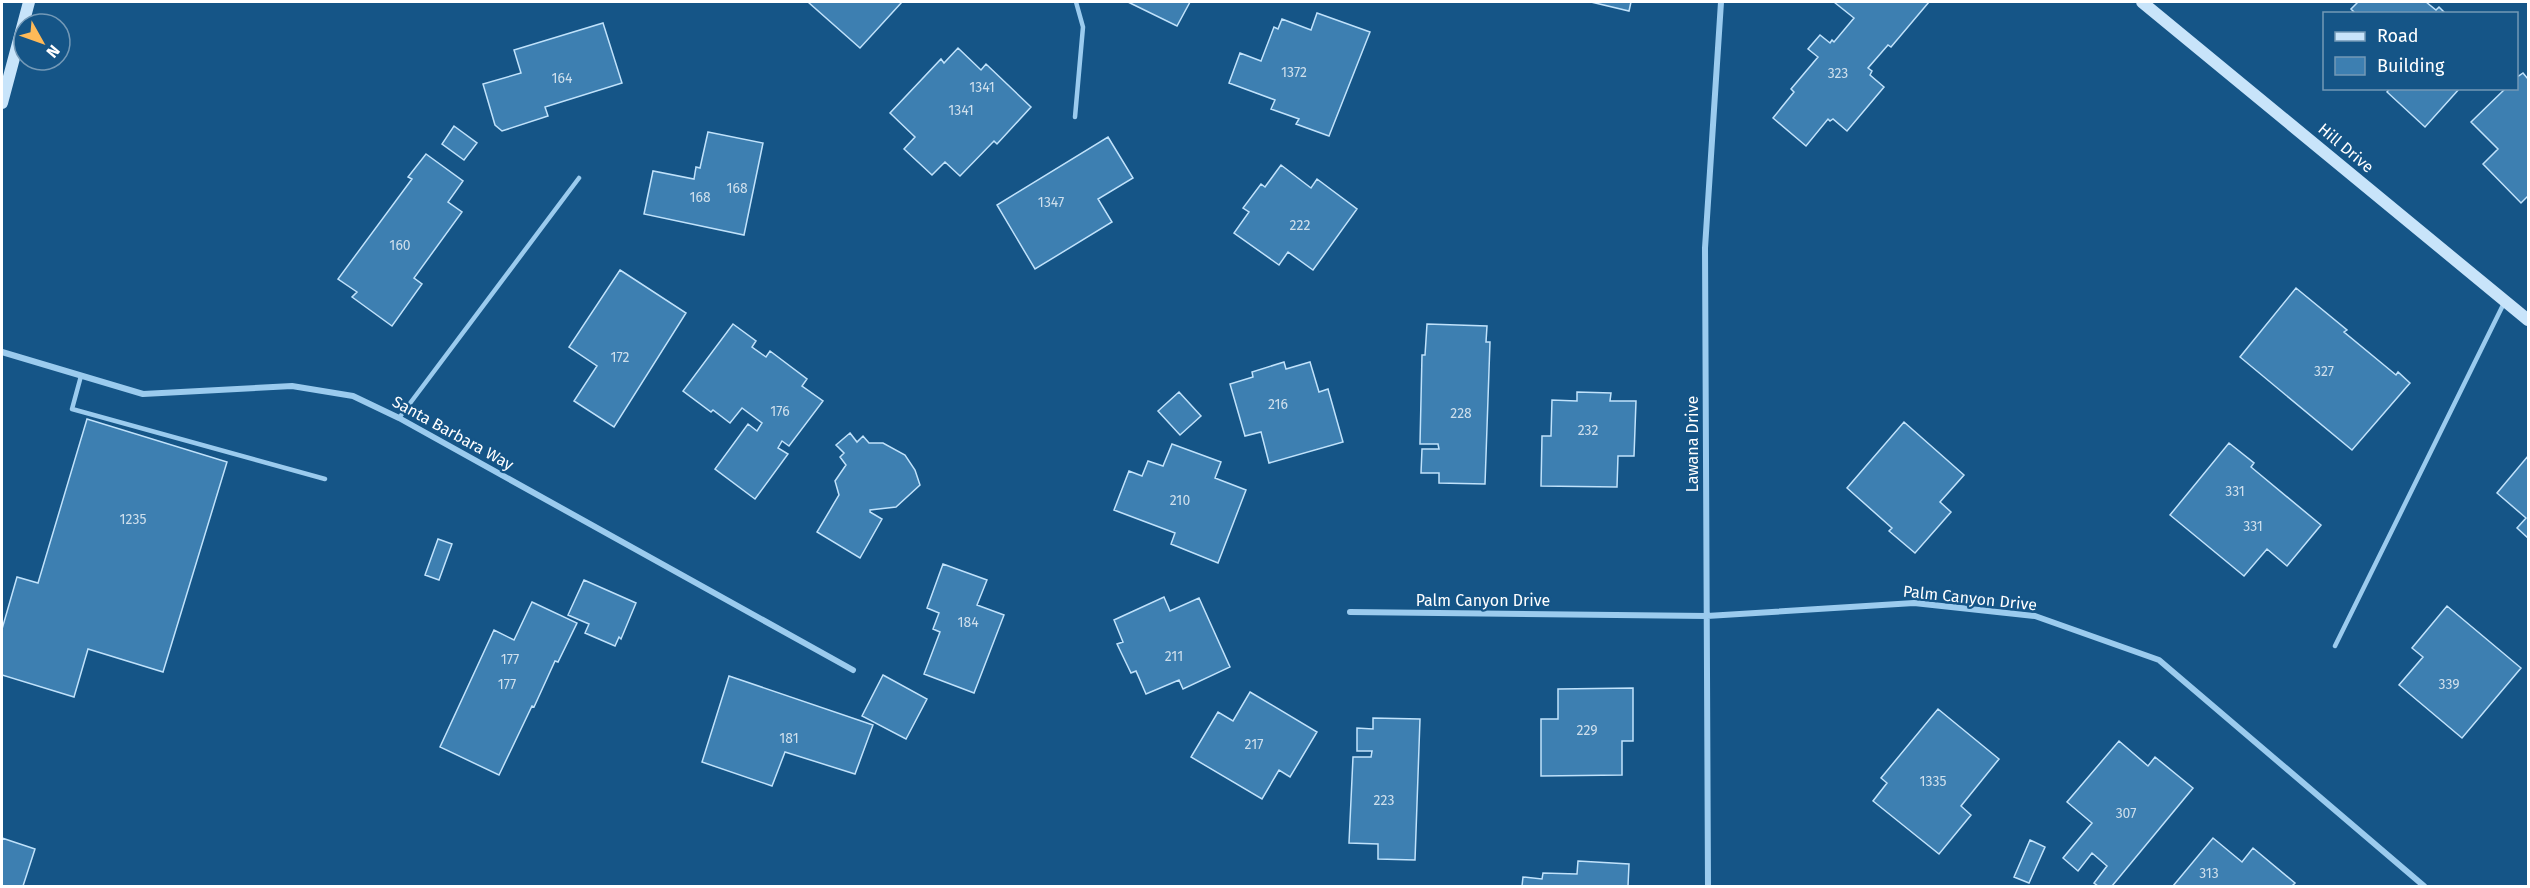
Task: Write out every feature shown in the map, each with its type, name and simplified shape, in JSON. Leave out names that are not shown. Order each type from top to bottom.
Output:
[{"type":"street","points":[[2,103],[29,2]]},
{"type":"street","name":"Lawana Drive","points":[[1708,886],[1705,248],[1721,2]]},
{"type":"street","name":"Hill Drive","points":[[2142,2],[2529,320]]},
{"type":"street","name":"Santa Barbara Way","points":[[2,352],[143,394],[292,386],[353,396],[399,418],[853,670]]},
{"type":"street","name":"Palm Canyon Drive","points":[[1350,612],[1707,616],[1914,603],[2035,616],[2159,660],[2424,886]]},
{"type":"lane","points":[[1075,117],[1083,27],[1076,2]]},
{"type":"lane","points":[[399,418],[579,178]]},
{"type":"lane","points":[[2335,646],[2505,301]]},
{"type":"lane","points":[[81,376],[72,410],[325,479]]},
{"type":"building","points":[[808,2],[902,2],[860,48]]},
{"type":"building","points":[[1128,2],[1190,2],[1177,26]]},
{"type":"building","points":[[1591,2],[1631,2],[1629,11]]},
{"type":"building","points":[[1834,2],[1929,2],[1891,47],[1888,45],[1868,68],[1872,71],[1870,75],[1884,87],[1847,131],[1833,119],[1830,121],[1828,119],[1806,146],[1773,118],[1794,92],[1791,89],[1818,57],[1808,49],[1820,35],[1830,43],[1832,40],[1834,42],[1854,18]]},
{"type":"building","points":[[2358,2],[2426,2],[2436,10],[2439,7],[2444,12],[2354,12],[2351,9]]},
{"type":"building","points":[[1317,13],[1370,32],[1329,136],[1296,124],[1299,119],[1271,109],[1275,100],[1229,83],[1240,53],[1261,61],[1274,27],[1278,29],[1282,19],[1311,30]]},
{"type":"building","points":[[603,23],[622,83],[545,107],[548,116],[502,131],[495,125],[483,84],[521,73],[514,50]]},
{"type":"building","points":[[958,48],[981,70],[986,64],[1031,107],[997,144],[994,141],[960,176],[945,162],[932,175],[904,149],[915,137],[890,113],[941,59],[944,63]]},
{"type":"building","points":[[2523,73],[2528,79],[2528,196],[2521,203],[2483,164],[2498,149],[2471,122],[2504,90],[2518,90],[2518,77]]},
{"type":"building","points":[[2388,90],[2458,90],[2425,127],[2387,92]]},
{"type":"building","points":[[454,126],[477,143],[464,160],[442,144]]},
{"type":"building","points":[[708,132],[763,143],[744,235],[644,214],[653,171],[694,179],[696,167],[700,168]]},
{"type":"building","points":[[1108,137],[1133,178],[1098,199],[1112,222],[1035,269],[997,205]]},
{"type":"building","points":[[426,154],[463,181],[448,202],[462,212],[414,278],[422,284],[392,326],[352,297],[357,292],[338,279],[412,179],[408,177]]},
{"type":"building","points":[[1281,165],[1311,188],[1317,179],[1357,209],[1313,270],[1288,252],[1279,265],[1234,233],[1249,212],[1243,208],[1261,184],[1265,187]]},
{"type":"building","points":[[620,270],[686,313],[614,427],[574,401],[597,366],[569,347]]},
{"type":"building","points":[[2296,288],[2347,330],[2344,332],[2396,375],[2398,372],[2410,383],[2352,450],[2240,357]]},
{"type":"building","points":[[733,324],[756,341],[752,347],[766,357],[770,351],[807,379],[802,386],[823,401],[789,446],[782,441],[778,448],[788,454],[755,499],[715,469],[748,424],[757,431],[762,423],[742,408],[730,423],[683,391]]},
{"type":"building","points":[[1427,324],[1487,326],[1486,342],[1490,342],[1485,484],[1439,483],[1439,473],[1421,473],[1422,449],[1439,449],[1438,444],[1420,444],[1422,355],[1425,355]]},
{"type":"building","points":[[1284,362],[1286,369],[1310,362],[1319,392],[1328,389],[1343,442],[1269,463],[1261,432],[1245,436],[1230,384],[1253,377],[1252,372]]},
{"type":"building","points":[[1179,392],[1201,416],[1180,435],[1158,411]]},
{"type":"building","points":[[1577,392],[1611,393],[1610,401],[1636,401],[1634,456],[1618,456],[1617,487],[1541,486],[1542,436],[1551,436],[1552,400],[1577,401]]},
{"type":"building","points":[[87,419],[227,462],[163,672],[88,649],[74,697],[2,675],[2,629],[17,577],[38,583]]},
{"type":"building","points":[[1904,422],[1964,475],[1940,502],[1951,512],[1915,553],[1889,531],[1892,528],[1847,488]]},
{"type":"building","points":[[850,433],[857,442],[863,436],[869,443],[883,443],[905,455],[915,470],[920,485],[896,507],[870,510],[882,519],[860,558],[817,532],[839,495],[835,481],[846,465],[840,457],[844,453],[836,445]]},
{"type":"building","points":[[2229,443],[2254,463],[2251,467],[2321,525],[2287,566],[2267,549],[2244,576],[2170,515]]},
{"type":"building","points":[[1172,444],[1221,462],[1215,478],[1246,490],[1218,563],[1171,544],[1175,533],[1114,510],[1129,471],[1142,476],[1148,461],[1163,466]]},
{"type":"building","points":[[2528,456],[2528,538],[2517,528],[2526,518],[2497,493]]},
{"type":"building","points":[[438,539],[452,544],[439,580],[425,575]]},
{"type":"building","points":[[943,564],[987,580],[977,605],[1004,615],[974,693],[924,674],[940,632],[933,629],[939,613],[927,608]]},
{"type":"building","points":[[584,580],[636,603],[621,639],[619,637],[615,646],[585,633],[589,624],[568,615]]},
{"type":"building","points":[[1164,597],[1170,611],[1199,598],[1230,667],[1183,689],[1179,680],[1146,694],[1136,671],[1131,673],[1117,644],[1123,642],[1114,620]]},
{"type":"building","points":[[532,602],[577,623],[558,662],[555,661],[499,775],[440,747],[494,630],[514,640]]},
{"type":"building","points":[[2447,606],[2521,668],[2462,738],[2399,685],[2423,657],[2412,648]]},
{"type":"building","points":[[883,675],[927,699],[906,739],[862,716]]},
{"type":"building","points":[[729,676],[873,725],[855,774],[785,752],[772,786],[702,762]]},
{"type":"building","points":[[1633,688],[1633,741],[1622,741],[1622,775],[1541,776],[1541,719],[1558,719],[1558,689]]},
{"type":"building","points":[[1250,692],[1317,732],[1290,777],[1279,770],[1262,799],[1191,757],[1218,712],[1233,721]]},
{"type":"building","points":[[1938,709],[1999,759],[1961,806],[1971,815],[1939,854],[1873,801],[1887,783],[1881,778]]},
{"type":"building","points":[[1373,718],[1420,719],[1415,860],[1378,859],[1378,844],[1349,843],[1353,757],[1371,757],[1372,751],[1357,751],[1357,728],[1373,729]]},
{"type":"building","points":[[2119,741],[2148,766],[2155,757],[2193,788],[2112,886],[2098,886],[2094,883],[2107,866],[2092,853],[2078,871],[2063,858],[2092,823],[2067,802]]},
{"type":"building","points":[[2,838],[35,849],[23,886],[2,886]]},
{"type":"building","points":[[2213,838],[2242,862],[2253,848],[2295,883],[2292,886],[2173,886]]},
{"type":"building","points":[[2030,840],[2045,847],[2029,883],[2014,877]]},
{"type":"building","points":[[1578,861],[1629,864],[1628,886],[1522,886],[1523,877],[1542,879],[1543,873],[1577,874]]}]
